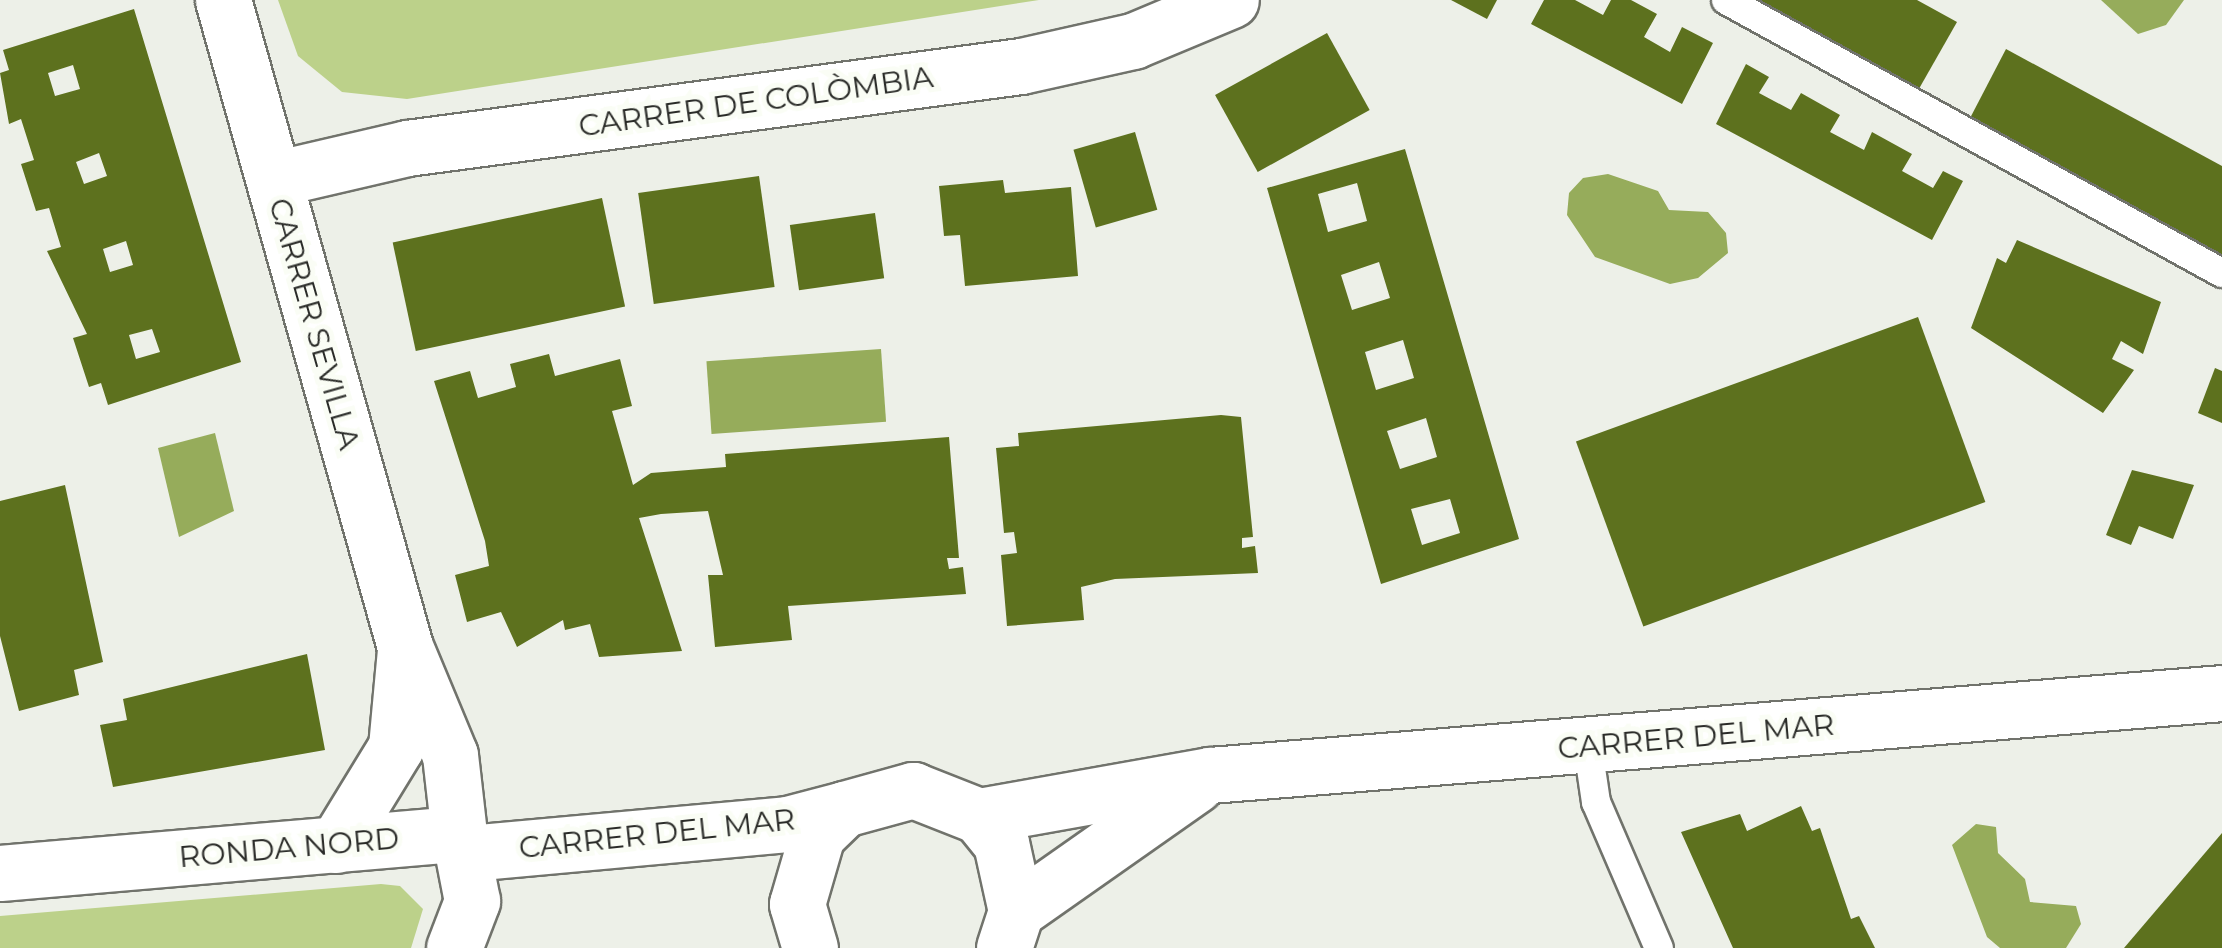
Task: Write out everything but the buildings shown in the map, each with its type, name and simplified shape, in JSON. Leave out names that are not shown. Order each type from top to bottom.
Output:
[{"type":"street","name":"CARRER SEVILLA","points":[[223,0],[405,647],[450,754],[464,843]]},
{"type":"street","name":"CARRER DE COLÒMBIA","points":[[274,179],[407,148],[1020,66],[1133,41],[1231,0]]},
{"type":"street","name":"CARRER SEVILLA","points":[[336,844],[396,747],[405,647]]},
{"type":"street","name":"CARRER DEL MAR","points":[[464,843],[787,824],[913,790],[979,816],[1210,775],[1588,748],[2208,690]]},
{"type":"street","points":[[1008,938],[1210,775]]},
{"type":"street","points":[[810,948],[797,904],[801,868],[844,809]]},
{"type":"street","points":[[979,816],[1014,876],[1008,938]]},
{"type":"street","name":"RONDA NORD","points":[[0,873],[336,844],[464,843]]},
{"type":"street","points":[[454,948],[472,901],[464,843]]},
{"type":"lane","points":[[1726,0],[2222,273]]},
{"type":"lane","points":[[1588,748],[1596,802],[1659,948]]},
{"type":"shaded area","points":[[278,0],[1039,0],[407,99],[342,92],[298,56]]},
{"type":"shaded area","points":[[2101,0],[2184,0],[2166,25],[2138,34]]},
{"type":"shaded area","points":[[1608,174],[1658,191],[1669,210],[1708,212],[1726,233],[1728,253],[1698,278],[1670,284],[1595,257],[1567,215],[1569,193],[1583,178]]},
{"type":"shaded area","points":[[881,349],[886,422],[712,434],[706,361]]},
{"type":"shaded area","points":[[215,433],[234,511],[179,537],[158,448]]},
{"type":"shaded area","points":[[1976,824],[1996,827],[1998,853],[2025,879],[2030,902],[2076,906],[2081,924],[2066,948],[2000,948],[1987,937],[1952,845]]},
{"type":"shaded area","points":[[381,884],[400,886],[423,909],[411,948],[0,948],[0,916]]}]
